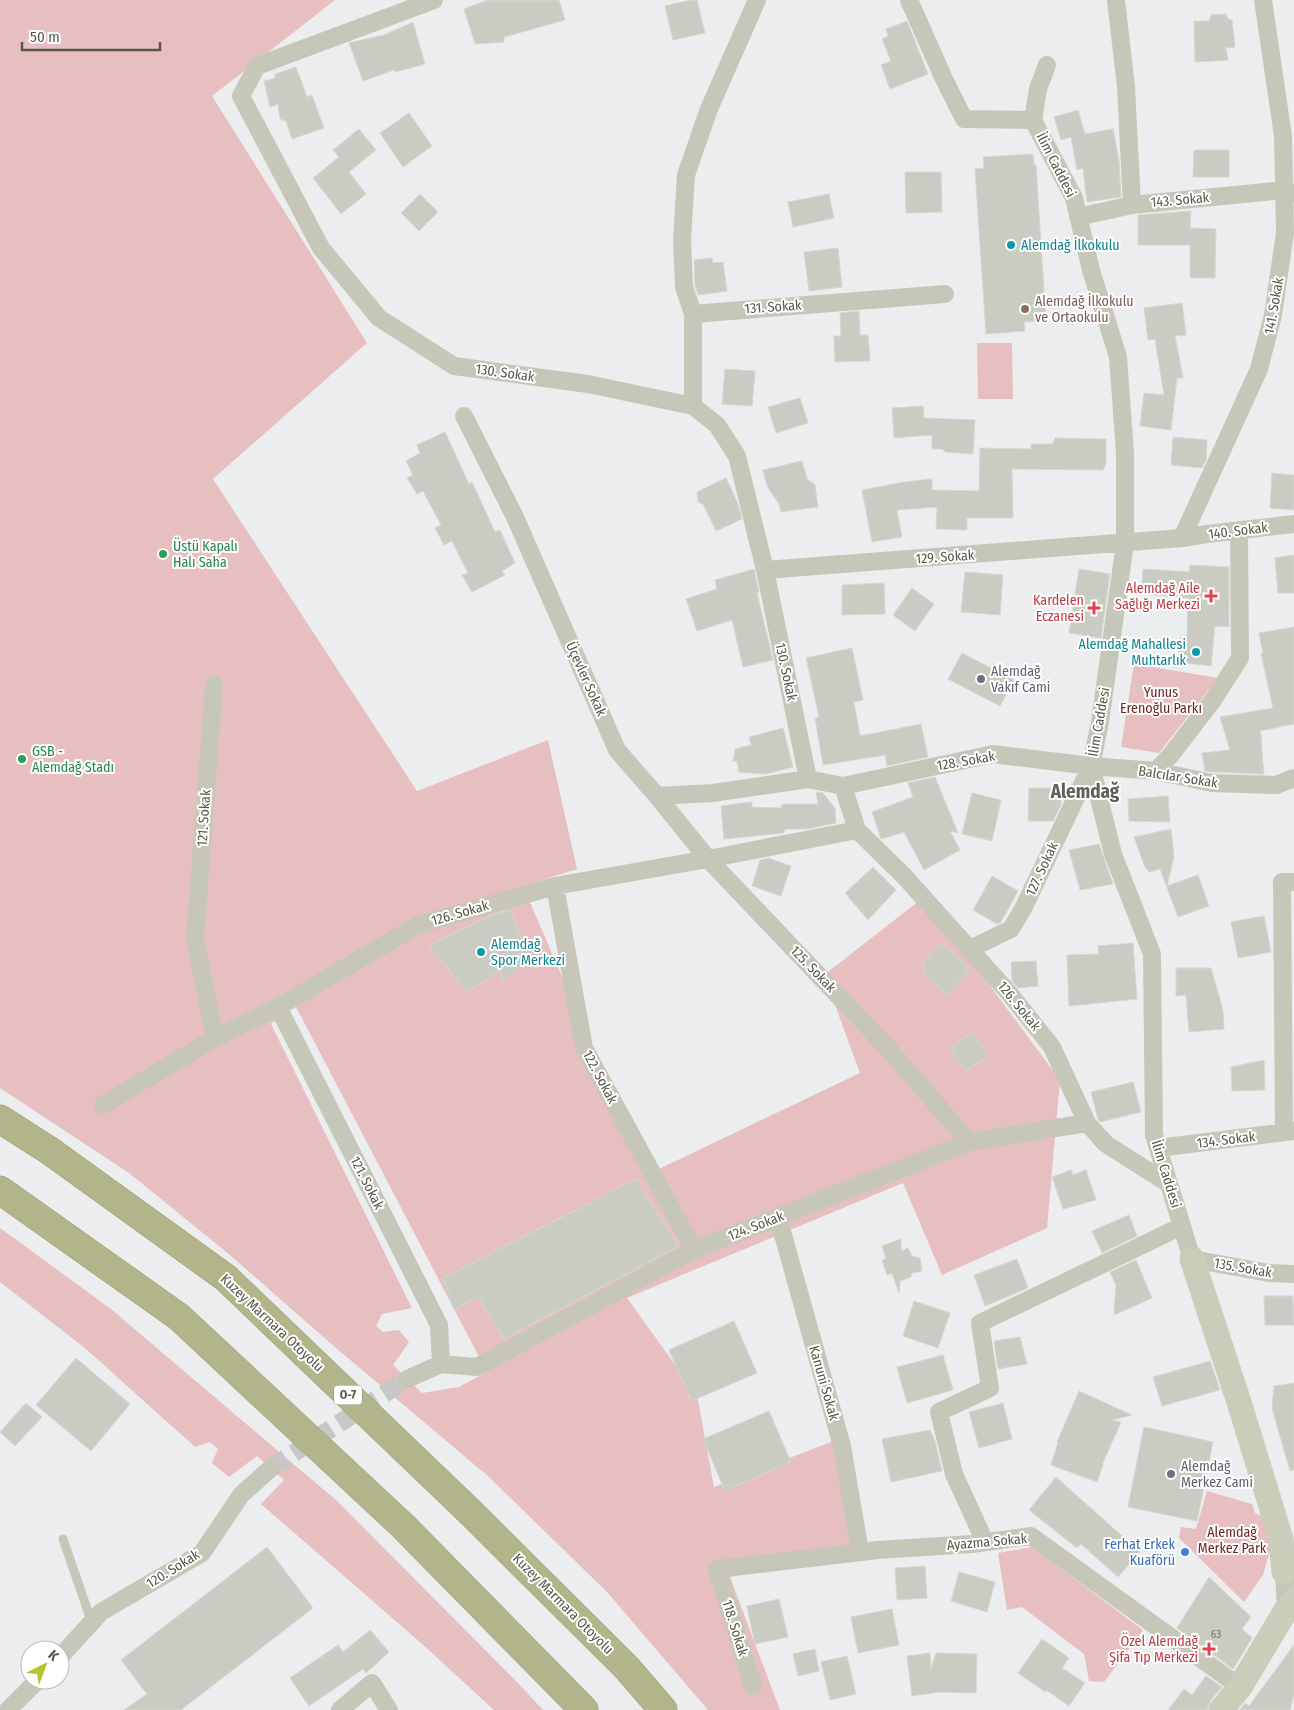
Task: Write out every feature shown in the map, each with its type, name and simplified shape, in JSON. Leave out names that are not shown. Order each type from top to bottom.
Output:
[{"type":"highway","name":"Kuzey Marmara Otoyolu","points":[[0,1119],[50,1151],[226,1278],[469,1511],[627,1668],[663,1710]]},
{"type":"highway","points":[[0,1190],[179,1317],[404,1526],[584,1710]]},
{"type":"street","name":"130. Sokak","points":[[434,0],[257,66],[241,96],[321,248],[379,318],[454,366],[588,384],[693,406],[717,425],[737,456],[765,570],[808,779]]},
{"type":"street","points":[[693,406],[693,314],[684,287],[682,258],[686,175],[709,109],[757,0]]},
{"type":"street","name":"İlim Caddesi","points":[[909,0],[964,119],[1034,120],[1074,198],[1091,270],[1118,357],[1125,453],[1125,543],[1100,722],[1090,766],[1114,854],[1152,954],[1154,1135],[1239,1402],[1281,1539],[1289,1574]]},
{"type":"street","points":[[1116,0],[1126,87],[1132,205]]},
{"type":"street","name":"141. Sokak","points":[[1182,538],[1259,369],[1268,341],[1273,315],[1289,192],[1284,136],[1263,0]]},
{"type":"street","points":[[1034,120],[1038,89],[1047,65]]},
{"type":"street","name":"143. Sokak","points":[[1078,217],[1132,205],[1289,192]]},
{"type":"street","name":"131. Sokak","points":[[693,314],[945,294]]},
{"type":"street","name":"Üçevler Sokak","points":[[464,416],[515,517],[617,750],[657,796]]},
{"type":"street","name":"140. Sokak","points":[[1182,538],[1294,524]]},
{"type":"street","points":[[1156,772],[1213,700],[1240,658],[1239,530]]},
{"type":"street","points":[[1125,543],[1182,538]]},
{"type":"street","name":"129. Sokak","points":[[765,570],[1125,543]]},
{"type":"street","name":"121. Sokak","points":[[214,684],[195,940],[216,1038]]},
{"type":"street","name":"128. Sokak","points":[[843,786],[993,754],[1090,766]]},
{"type":"street","name":"Balcılar Sokak","points":[[1090,766],[1156,772],[1212,783],[1276,785],[1294,778]]},
{"type":"street","name":"127. Sokak","points":[[970,949],[1011,929],[1024,907],[1090,766]]},
{"type":"street","points":[[657,796],[713,793],[808,779],[843,786]]},
{"type":"street","name":"126. Sokak","points":[[843,786],[857,830],[904,876],[970,949],[1009,993],[1052,1047],[1087,1123],[1106,1144],[1169,1184]]},
{"type":"street","name":"125. Sokak","points":[[657,796],[708,859],[886,1046],[969,1142]]},
{"type":"street","name":"126. Sokak","points":[[103,1105],[216,1038],[278,1007],[418,925],[555,886],[857,830]]},
{"type":"street","points":[[1288,882],[1289,1131]]},
{"type":"street","name":"122. Sokak","points":[[555,886],[584,1048],[694,1250]]},
{"type":"street","name":"121. Sokak","points":[[278,1007],[439,1325],[441,1364]]},
{"type":"street","name":"124. Sokak","points":[[441,1364],[477,1367],[694,1250],[969,1142],[1087,1123]]},
{"type":"street","name":"134. Sokak","points":[[1158,1148],[1289,1131]]},
{"type":"street","name":"Kanuni Sokak","points":[[778,1217],[842,1446],[860,1552]]},
{"type":"street","points":[[985,1542],[954,1474],[939,1412],[990,1388],[980,1323],[1182,1226]]},
{"type":"street","name":"135. Sokak","points":[[1192,1258],[1269,1274],[1294,1274]]},
{"type":"street","points":[[407,1379],[441,1364]]},
{"type":"street","name":"120. Sokak","points":[[70,1646],[102,1612],[202,1552],[241,1495],[272,1468]]},
{"type":"street","name":"Ayazma Sokak","points":[[717,1569],[860,1552],[985,1542],[1031,1536],[1240,1687]]},
{"type":"street","name":"118. Sokak","points":[[717,1569],[753,1686]]},
{"type":"street","points":[[1221,1710],[1240,1687],[1290,1606],[1289,1574]]},
{"type":"street","points":[[340,1710],[372,1682],[389,1710]]},
{"type":"street","points":[[8,1710],[28,1690]]},
{"type":"lane","points":[[63,1539],[92,1623]]},
{"type":"green space","points":[[0,0],[335,0],[212,96],[367,343],[213,479],[417,791],[548,740],[577,869],[523,886],[595,1053],[659,1169],[860,1073],[824,975],[924,897],[1060,1080],[1047,1228],[942,1275],[903,1183],[627,1298],[697,1395],[714,1487],[839,1439],[859,1547],[730,1577],[780,1710],[708,1710],[607,1592],[489,1477],[329,1342],[230,1255],[129,1173],[0,1088]],"holes":[[[295,1005],[487,1372],[459,1387],[422,1393],[393,1365],[409,1342],[399,1330],[383,1332],[376,1326],[382,1314],[412,1308],[271,1024]]]},
{"type":"green space","points":[[977,343],[1012,343],[1013,399],[978,399]]},
{"type":"green space","name":"Yunus Erenoğlu Parkı","points":[[1134,664],[1218,678],[1159,753],[1121,747]]},
{"type":"green space","points":[[0,1228],[111,1309],[337,1501],[543,1710],[494,1710],[421,1643],[261,1504],[284,1480],[257,1456],[229,1477],[212,1463],[218,1449],[210,1442],[195,1447],[86,1349],[0,1282]]},
{"type":"green space","name":"Alemdağ Merkez Park","points":[[1207,1491],[1252,1504],[1255,1513],[1270,1520],[1272,1544],[1263,1575],[1244,1602],[1179,1538],[1181,1527],[1196,1529]]},
{"type":"green space","points":[[1032,1547],[1143,1630],[1104,1682],[1089,1681],[1084,1654],[1022,1607],[1007,1610],[998,1553]]},
{"type":"building","points":[[488,0],[559,0],[565,20],[504,37],[504,42],[475,44],[464,9]]},
{"type":"building","points":[[697,0],[705,33],[673,40],[665,6]]},
{"type":"building","points":[[1226,14],[1228,19],[1232,20],[1235,47],[1226,48],[1228,60],[1195,62],[1194,21],[1209,21],[1211,15]]},
{"type":"building","points":[[907,21],[928,74],[890,89],[881,65],[891,61],[882,39],[888,36],[886,29]]},
{"type":"building","points":[[413,22],[425,64],[395,72],[394,70],[363,81],[349,43],[384,35]]},
{"type":"building","points":[[296,67],[307,97],[312,95],[324,128],[292,139],[286,121],[280,119],[278,104],[270,107],[264,81],[275,78],[275,74]]},
{"type":"building","points":[[1078,110],[1085,134],[1113,129],[1119,161],[1121,197],[1087,202],[1083,168],[1077,170],[1071,137],[1061,140],[1054,117]]},
{"type":"building","points":[[409,113],[432,146],[403,167],[380,133]]},
{"type":"building","points":[[359,129],[376,150],[349,172],[366,194],[341,214],[313,178],[339,157],[333,150]]},
{"type":"building","points":[[1194,150],[1229,150],[1229,177],[1193,177]]},
{"type":"building","name":"Alemdağ İlkokulu","points":[[1033,154],[1034,165],[1036,165],[1046,321],[1024,322],[1025,331],[986,334],[975,169],[984,168],[983,157]]},
{"type":"building","points":[[905,172],[941,172],[942,212],[906,213]]},
{"type":"building","points":[[420,194],[438,212],[419,231],[401,213]]},
{"type":"building","points":[[829,194],[834,218],[793,227],[788,202]]},
{"type":"building","points":[[1191,211],[1190,228],[1216,229],[1215,278],[1190,278],[1190,245],[1138,245],[1138,215]]},
{"type":"building","points":[[838,248],[842,287],[809,291],[804,252]]},
{"type":"building","points":[[712,258],[713,263],[723,262],[727,291],[698,295],[695,285],[694,260]]},
{"type":"building","points":[[1182,303],[1186,335],[1175,336],[1183,378],[1177,378],[1171,430],[1140,426],[1144,393],[1164,395],[1155,339],[1148,340],[1144,308]]},
{"type":"building","points":[[859,311],[860,335],[868,335],[870,361],[835,362],[834,336],[841,336],[840,313]]},
{"type":"building","points":[[725,369],[755,371],[752,406],[722,404]]},
{"type":"building","points":[[800,398],[808,423],[776,433],[768,407]]},
{"type":"building","points":[[923,406],[924,418],[975,420],[973,454],[932,449],[932,435],[894,438],[892,408]]},
{"type":"building","points":[[445,432],[469,484],[472,482],[495,532],[500,530],[515,563],[502,571],[505,575],[472,592],[462,575],[468,573],[452,541],[444,545],[435,528],[441,525],[423,491],[417,494],[407,478],[413,475],[406,461],[420,453],[417,445]]},
{"type":"building","points":[[1173,437],[1207,440],[1206,460],[1202,468],[1171,465]]},
{"type":"building","points":[[1055,438],[1106,439],[1106,463],[1103,470],[1012,469],[1013,518],[967,518],[967,530],[936,529],[937,507],[897,510],[902,537],[872,542],[862,490],[932,479],[932,490],[979,491],[980,448],[1031,449],[1031,444],[1053,444]]},
{"type":"building","points":[[802,461],[807,479],[815,485],[818,507],[781,512],[779,504],[767,486],[763,470]]},
{"type":"building","points":[[1272,473],[1294,475],[1294,510],[1270,508]]},
{"type":"building","points":[[726,478],[738,504],[742,519],[716,531],[703,504],[698,502],[697,492]]},
{"type":"building","points":[[1294,555],[1294,593],[1278,593],[1275,558]]},
{"type":"building","points":[[1190,565],[1229,567],[1229,627],[1215,626],[1211,666],[1178,662],[1180,638],[1187,638],[1188,598],[1141,594],[1143,569],[1189,572]]},
{"type":"building","points":[[754,569],[759,592],[757,593],[773,660],[743,667],[732,620],[697,631],[686,599],[717,589],[715,580]]},
{"type":"building","points":[[1079,569],[1110,574],[1101,638],[1069,633]]},
{"type":"building","points":[[965,572],[1003,575],[1000,615],[961,612]]},
{"type":"building","points":[[884,583],[885,614],[842,615],[842,585]]},
{"type":"building","points":[[912,588],[934,604],[915,631],[893,615]]},
{"type":"building","points":[[1294,627],[1294,724],[1260,731],[1264,774],[1205,771],[1202,753],[1230,750],[1220,717],[1273,708],[1261,654],[1263,653],[1259,633]]},
{"type":"building","points":[[852,648],[863,700],[854,702],[860,736],[921,724],[928,757],[887,766],[885,755],[823,765],[815,718],[819,717],[806,658]]},
{"type":"building","name":"Alemdağ Vakıf Cami","points":[[962,653],[1014,680],[1000,706],[948,679]]},
{"type":"building","points":[[783,728],[793,767],[765,774],[739,772],[737,761],[733,761],[735,749],[751,745],[749,737]]},
{"type":"building","points":[[935,777],[958,833],[950,831],[960,850],[924,870],[904,832],[881,839],[872,812],[913,797],[908,783]]},
{"type":"building","points":[[1029,788],[1061,788],[1061,805],[1053,821],[1028,821]]},
{"type":"building","points":[[816,792],[823,793],[835,808],[836,823],[807,829],[786,829],[783,833],[724,839],[721,806],[752,802],[752,807],[781,808],[783,804],[818,804]]},
{"type":"building","points":[[972,793],[1001,800],[992,841],[962,834]]},
{"type":"building","points":[[1168,796],[1170,822],[1129,821],[1128,799]]},
{"type":"building","points":[[1171,829],[1174,857],[1167,886],[1198,875],[1209,906],[1178,917],[1160,869],[1149,872],[1145,867],[1134,837]]},
{"type":"building","points":[[1099,844],[1113,884],[1080,890],[1069,850]]},
{"type":"building","points":[[768,858],[791,866],[781,896],[752,886],[760,860]]},
{"type":"building","points":[[873,867],[896,890],[868,920],[845,893]]},
{"type":"building","points":[[992,876],[1018,891],[1001,922],[997,924],[973,910]]},
{"type":"building","name":"Alemdağ Spor Merkezi","points":[[510,910],[529,959],[504,981],[500,971],[466,992],[429,945],[497,913]]},
{"type":"building","points":[[1264,916],[1271,952],[1238,958],[1231,922]]},
{"type":"building","points":[[941,943],[970,969],[947,995],[927,977],[922,964]]},
{"type":"building","points":[[1133,943],[1137,999],[1069,1006],[1067,955],[1099,954],[1098,946]]},
{"type":"building","points":[[1036,961],[1038,986],[1018,988],[1012,981],[1011,962]]},
{"type":"building","points":[[1176,968],[1211,968],[1223,1010],[1224,1029],[1189,1032],[1186,995],[1176,996]]},
{"type":"building","points":[[972,1033],[988,1056],[966,1071],[950,1048]]},
{"type":"building","points":[[1264,1060],[1265,1090],[1232,1091],[1231,1067]]},
{"type":"building","points":[[1133,1082],[1141,1112],[1100,1122],[1091,1092]]},
{"type":"building","points":[[1071,1170],[1073,1175],[1086,1170],[1096,1200],[1063,1209],[1052,1177]]},
{"type":"building","points":[[636,1179],[679,1246],[504,1339],[478,1297],[454,1310],[443,1278]]},
{"type":"building","points":[[1129,1215],[1137,1236],[1102,1253],[1092,1231]]},
{"type":"building","points":[[901,1239],[901,1251],[908,1248],[912,1256],[920,1258],[922,1271],[912,1273],[911,1277],[900,1281],[899,1293],[892,1273],[887,1275],[882,1260],[886,1259],[882,1246]]},
{"type":"building","points":[[1017,1259],[1028,1288],[985,1306],[974,1275]]},
{"type":"building","points":[[1136,1260],[1152,1298],[1114,1315],[1116,1285],[1110,1272]]},
{"type":"building","points":[[1264,1296],[1293,1296],[1294,1325],[1265,1325]]},
{"type":"building","points":[[914,1301],[950,1313],[938,1348],[903,1336]]},
{"type":"building","points":[[734,1321],[757,1373],[691,1401],[669,1350]]},
{"type":"building","points":[[1020,1337],[1027,1364],[998,1369],[994,1341]]},
{"type":"building","points":[[943,1355],[953,1390],[907,1403],[897,1367]]},
{"type":"building","points":[[76,1358],[130,1404],[91,1451],[36,1405]]},
{"type":"building","points":[[1210,1361],[1220,1390],[1162,1406],[1153,1377]]},
{"type":"building","points":[[1294,1383],[1294,1470],[1290,1471],[1272,1408],[1274,1386]]},
{"type":"building","points":[[1079,1391],[1132,1415],[1112,1420],[1121,1422],[1102,1465],[1097,1482],[1051,1465],[1057,1442]]},
{"type":"building","points":[[26,1403],[42,1417],[15,1446],[0,1432]]},
{"type":"building","points":[[1003,1403],[1012,1439],[979,1448],[969,1412]]},
{"type":"building","points":[[769,1411],[791,1462],[725,1491],[703,1439]]},
{"type":"building","name":"Alemdağ Merkez Cami","points":[[1144,1427],[1213,1442],[1197,1521],[1128,1507]]},
{"type":"building","points":[[930,1430],[935,1441],[942,1471],[891,1482],[882,1439]]},
{"type":"building","points":[[1056,1477],[1140,1552],[1118,1577],[1081,1544],[1077,1548],[1029,1510]]},
{"type":"building","points":[[267,1547],[313,1608],[181,1710],[124,1710],[147,1694],[121,1660]]},
{"type":"building","points":[[925,1566],[927,1598],[897,1600],[895,1568]]},
{"type":"building","points":[[959,1572],[995,1582],[987,1612],[951,1601]]},
{"type":"building","points":[[1209,1577],[1251,1617],[1242,1629],[1252,1638],[1233,1669],[1177,1628]]},
{"type":"building","points":[[779,1599],[788,1637],[755,1644],[747,1606]]},
{"type":"building","points":[[892,1609],[899,1645],[858,1653],[851,1617]]},
{"type":"building","points":[[370,1630],[389,1652],[366,1673],[363,1669],[309,1706],[290,1678],[338,1645],[343,1652]]},
{"type":"building","points":[[1042,1639],[1069,1658],[1062,1668],[1085,1683],[1069,1706],[1018,1673]]},
{"type":"building","points":[[1294,1645],[1294,1695],[1290,1710],[1240,1710],[1245,1703],[1249,1706]]},
{"type":"building","points":[[815,1649],[819,1671],[798,1676],[793,1654]]},
{"type":"building","points":[[930,1653],[931,1669],[936,1653],[977,1654],[976,1693],[939,1692],[912,1696],[907,1656]]},
{"type":"building","points":[[847,1656],[856,1694],[830,1700],[821,1662]]},
{"type":"building","points":[[1206,1676],[1222,1687],[1210,1701],[1207,1710],[1168,1710],[1184,1689],[1192,1695]]},
{"type":"tunnel","points":[[271,1468],[407,1379]]},
{"type":"place","name":"Alemdağ İlkokulu","points":[[1011,245]]},
{"type":"place","name":"Alemdağ İlkokulu ve Ortaokulu","points":[[1025,309]]},
{"type":"place","name":"Üstü Kapalı Halı Saha","points":[[163,554]]},
{"type":"place","name":"Alemdağ Aile Sağlığı Merkezi","points":[[1211,596]]},
{"type":"place","name":"Kardelen Eczanesi","points":[[1094,608]]},
{"type":"place","name":"Alemdağ Mahallesi Muhtarlık","points":[[1196,652]]},
{"type":"place","name":"Alemdağ Vakıf Cami","points":[[981,679]]},
{"type":"place","name":"GSB - Alemdağ Stadı","points":[[22,759]]},
{"type":"place","name":"Alemdağ Spor Merkezi","points":[[481,952]]},
{"type":"place","name":"Alemdağ Merkez Cami","points":[[1171,1474]]},
{"type":"place","name":"Ferhat Erkek Kuaförü","points":[[1185,1552]]},
{"type":"place","name":"Özel Alemdağ Şifa Tıp Merkezi","points":[[1209,1649]]},
{"type":"district","name":"Alemdağ","points":[[1085,791]]}]
